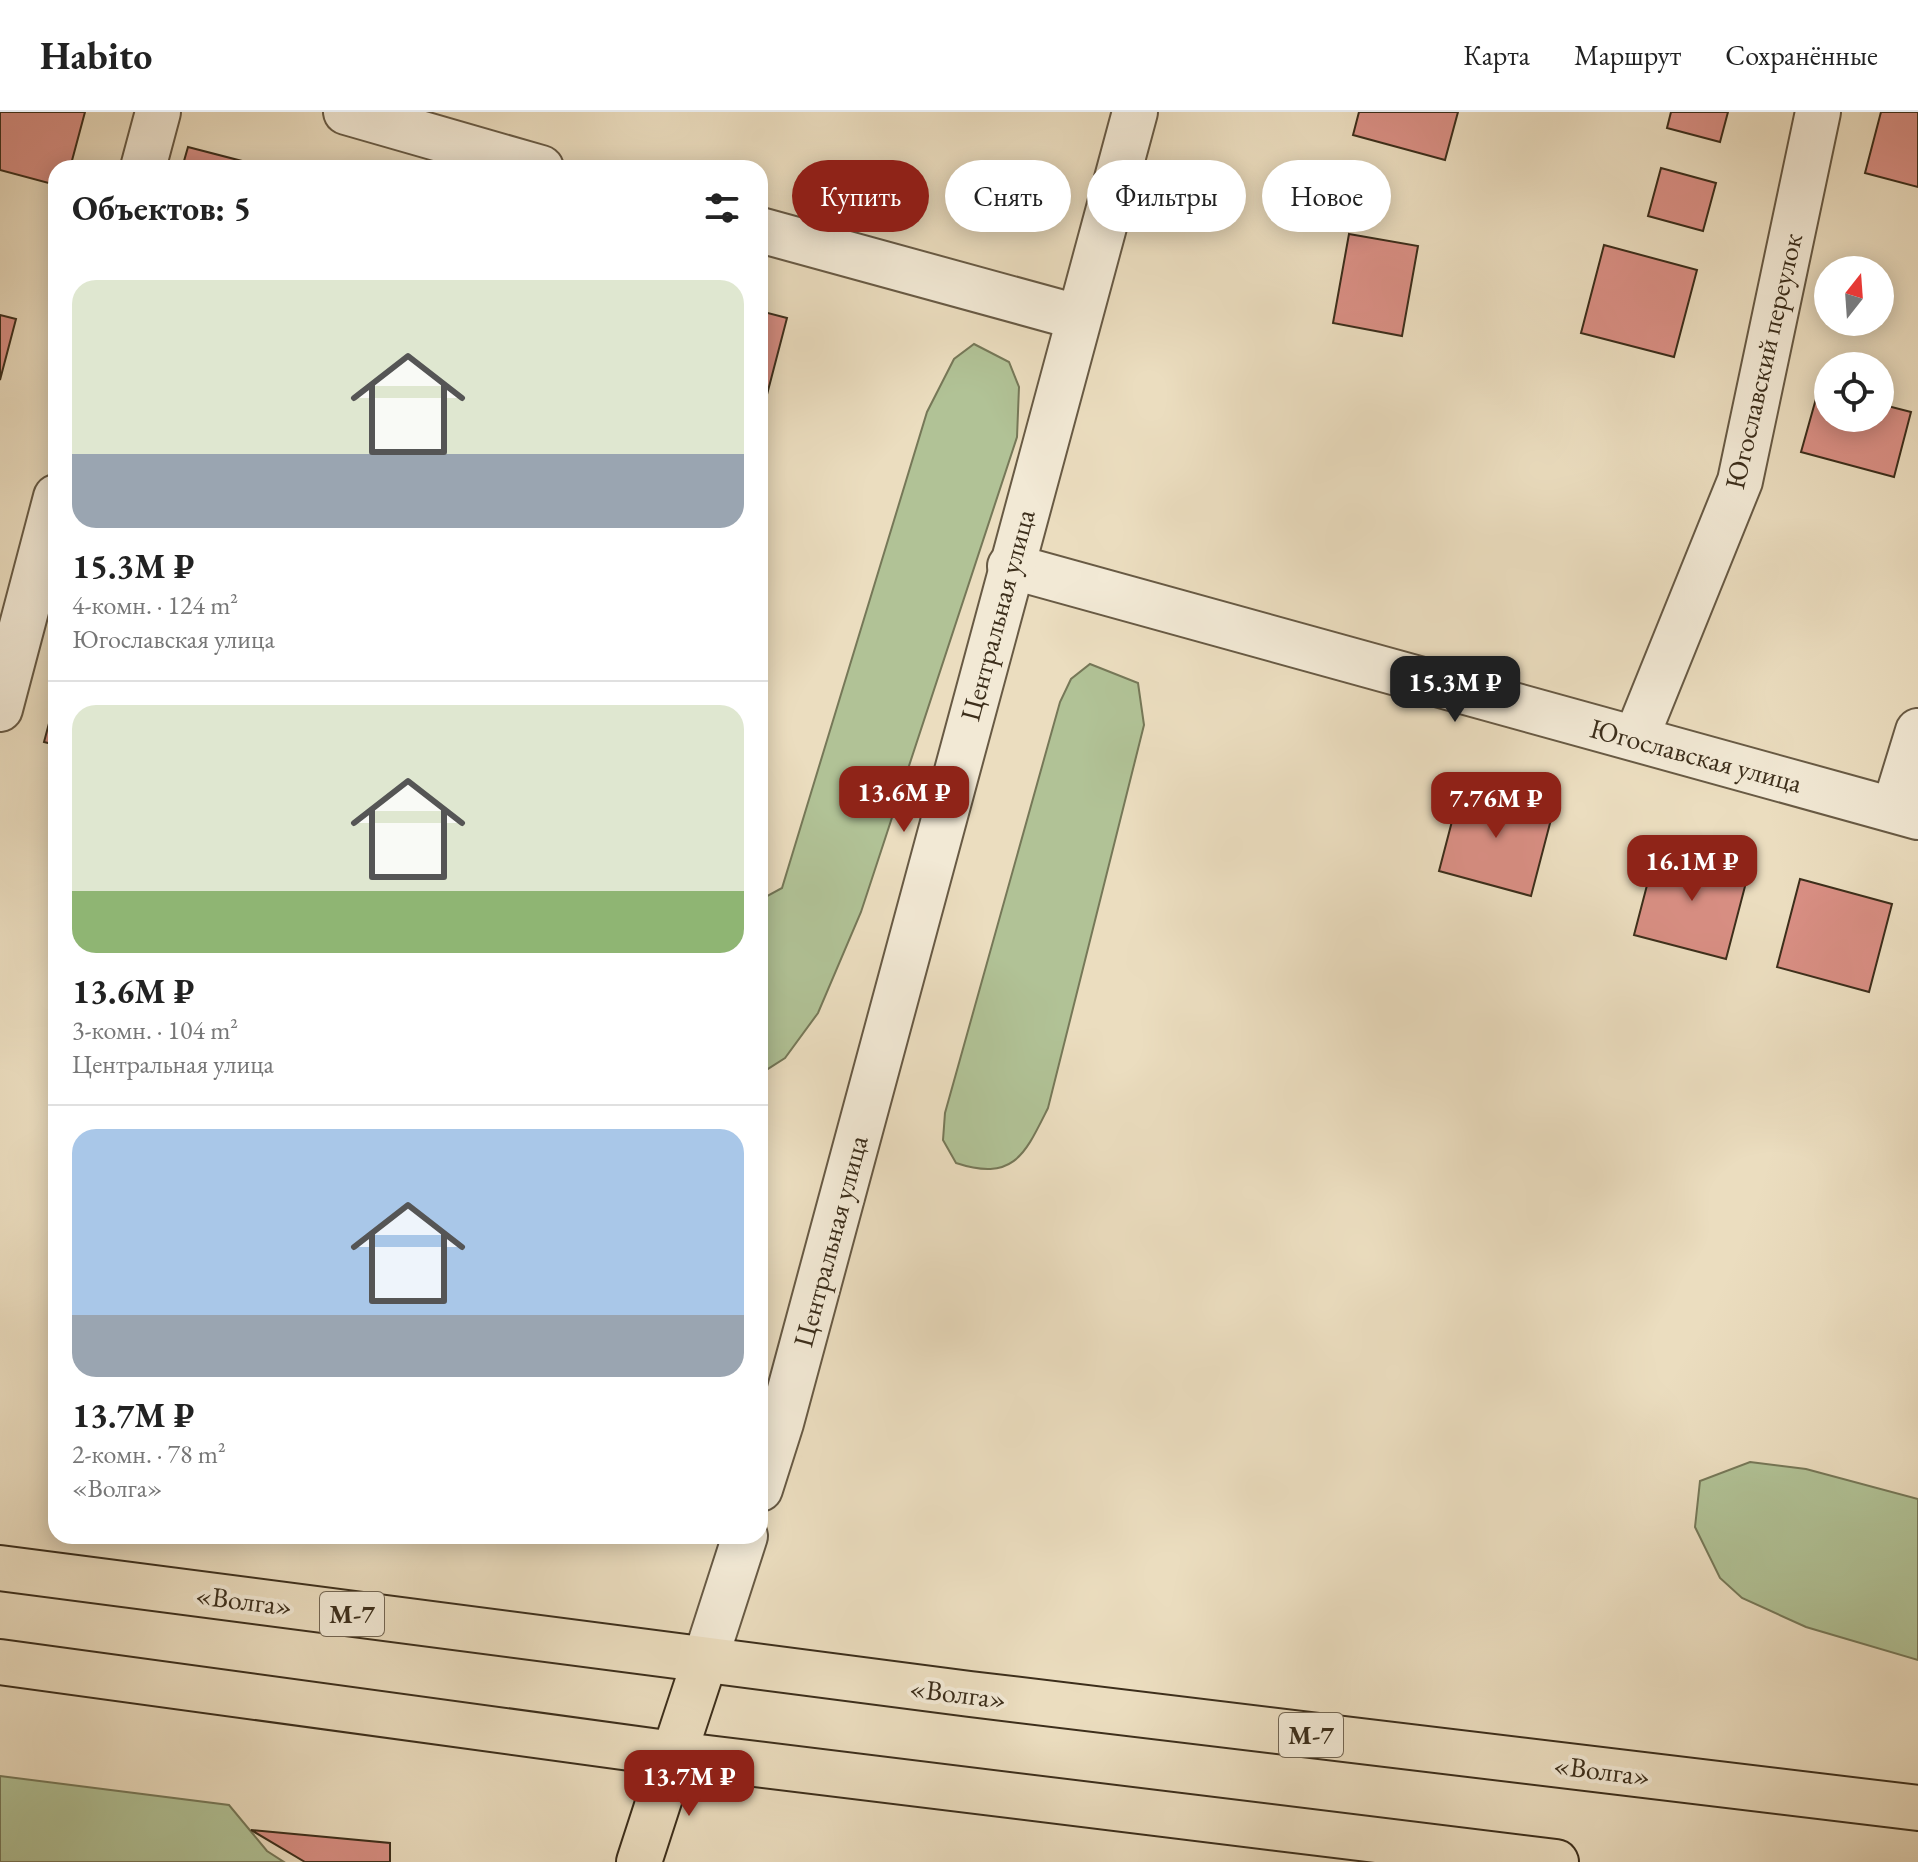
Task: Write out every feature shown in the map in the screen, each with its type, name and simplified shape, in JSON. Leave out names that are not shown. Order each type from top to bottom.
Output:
[{"type":"main road","name":"«Волга»","points":[[0,1568],[705,1660],[1918,1808]]},
{"type":"main road","points":[[639,1862],[705,1660]]},
{"type":"main road","points":[[0,1662],[674,1754],[1556,1862]]},
{"type":"street","points":[[145,160],[158,112]]},
{"type":"street","points":[[346,112],[513,160]]},
{"type":"street","name":"Центральная улица","points":[[768,1463],[1135,112]]},
{"type":"street","name":"Югославский переулок","points":[[1636,738],[1740,481],[1818,112]]},
{"type":"street","points":[[768,232],[1077,317]]},
{"type":"street","points":[[0,709],[48,527]]},
{"type":"street","name":"Югославская улица","points":[[1010,566],[1906,813]]},
{"type":"street","points":[[1906,813],[1918,731]]},
{"type":"street","points":[[705,1660],[742,1544]]},
{"type":"green space","points":[[974,344],[1009,362],[1019,387],[1017,437],[861,912],[818,1013],[785,1058],[768,1069],[768,896],[782,888],[927,412],[954,359]]},
{"type":"green space","points":[[1090,664],[1138,683],[1144,725],[1048,1108],[1032,1139],[1015,1160],[992,1169],[976,1168],[956,1163],[943,1140],[945,1113],[1060,702],[1071,679]]},
{"type":"green space","points":[[1750,1462],[1806,1469],[1918,1499],[1918,1660],[1806,1627],[1742,1598],[1720,1578],[1695,1527],[1700,1481]]},
{"type":"green space","points":[[0,1776],[229,1805],[267,1851],[284,1862],[0,1862]]},
{"type":"building","points":[[0,112],[85,112],[72,160],[48,160],[48,183],[0,170]]},
{"type":"building","points":[[1359,112],[1458,112],[1445,160],[1353,135]]},
{"type":"building","points":[[1671,112],[1728,112],[1720,142],[1667,128]]},
{"type":"building","points":[[1881,112],[1918,112],[1918,187],[1865,173]]},
{"type":"building","points":[[188,147],[238,160],[184,160]]},
{"type":"building","points":[[1661,168],[1716,183],[1703,231],[1648,216]]},
{"type":"building","points":[[1349,234],[1418,246],[1402,336],[1333,323]]},
{"type":"building","points":[[1604,245],[1697,270],[1674,357],[1581,333]]},
{"type":"building","points":[[768,313],[787,318],[768,391]]},
{"type":"building","points":[[0,315],[16,319],[0,380]]},
{"type":"building","points":[[1814,406],[1814,432],[1894,432],[1894,408],[1911,412],[1894,477],[1801,452]]},
{"type":"building","points":[[1462,783],[1554,808],[1531,896],[1439,871]]},
{"type":"building","points":[[1657,847],[1749,871],[1726,959],[1634,935]]},
{"type":"building","points":[[1800,879],[1892,904],[1869,992],[1777,967]]},
{"type":"building","points":[[251,1830],[390,1843],[390,1862],[305,1862]]}]
